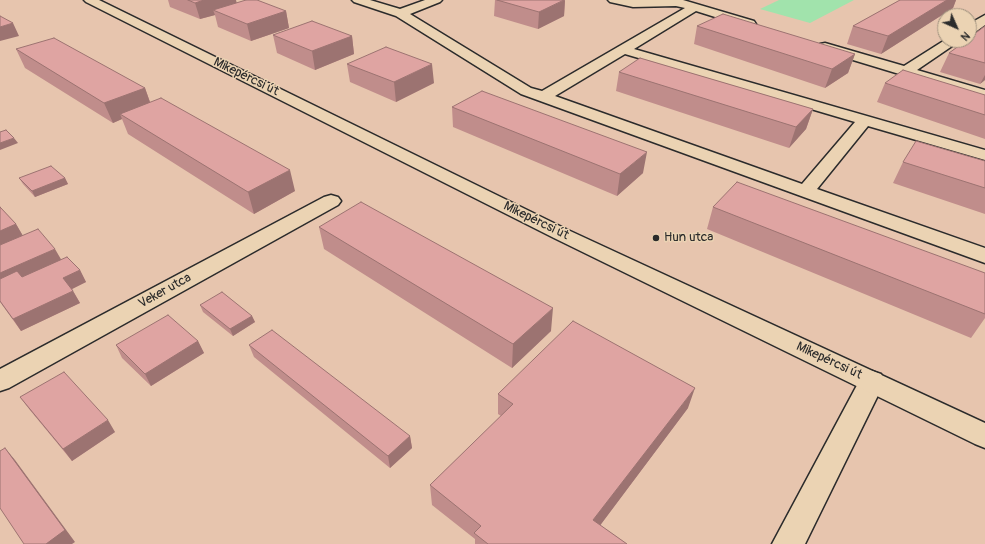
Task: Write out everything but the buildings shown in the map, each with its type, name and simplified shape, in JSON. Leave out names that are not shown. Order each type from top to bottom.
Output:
[{"type":"street","name":"Mikepércsi út","points":[[90,0],[561,234],[985,436]]},
{"type":"street","points":[[358,0],[400,13],[526,90],[543,97],[985,256]]},
{"type":"street","points":[[400,13],[436,0]]},
{"type":"street","points":[[614,0],[633,3],[678,2],[763,28]]},
{"type":"street","points":[[543,97],[695,7]]},
{"type":"street","points":[[816,44],[985,95]]},
{"type":"street","points":[[906,71],[942,48]]},
{"type":"street","points":[[624,50],[985,155]]},
{"type":"street","points":[[806,191],[865,120]]},
{"type":"street","name":"Veker utca","points":[[0,381],[331,201]]},
{"type":"street","points":[[788,544],[872,381]]},
{"type":"green space","points":[[779,0],[854,0],[810,23],[760,9]]},
{"type":"place","name":"Hun utca","points":[[656,238]]}]
